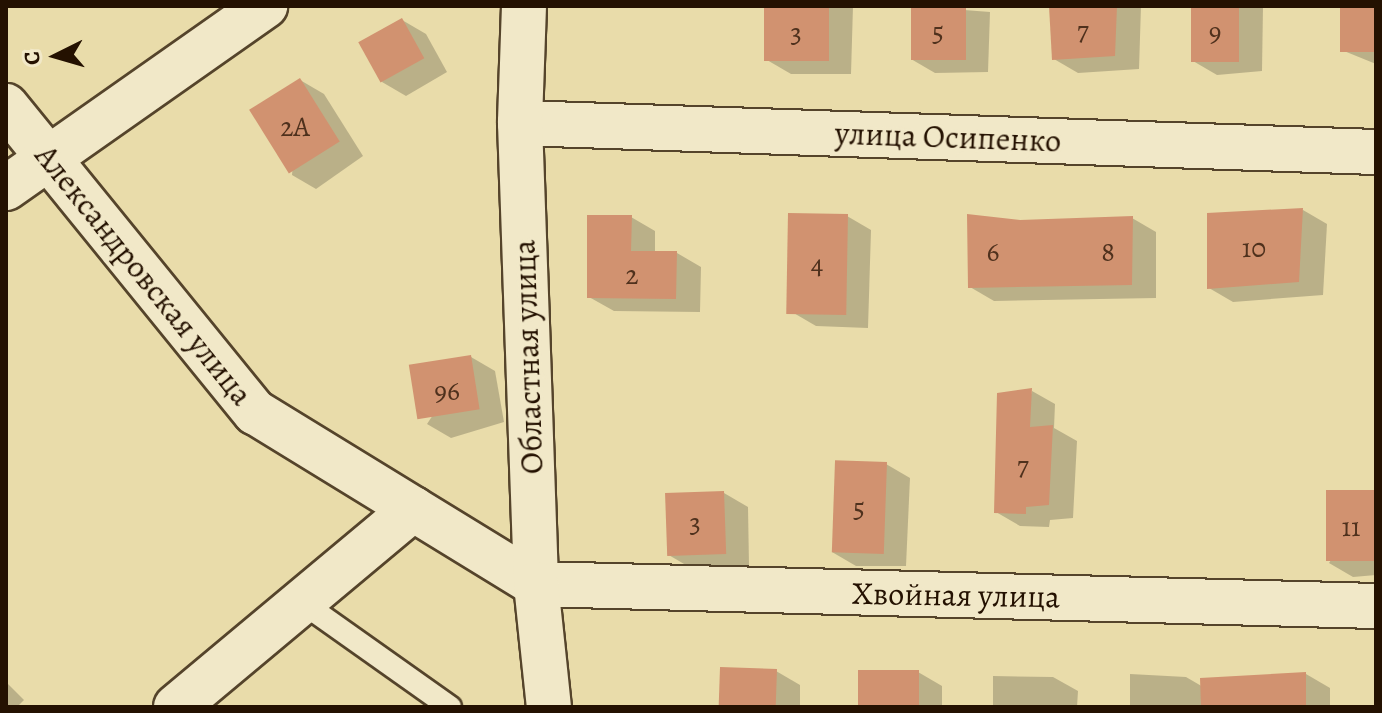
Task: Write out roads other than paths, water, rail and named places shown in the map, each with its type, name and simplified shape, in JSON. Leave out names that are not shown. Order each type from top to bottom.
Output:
[{"type":"street","points":[[6,188],[265,6]]},
{"type":"street","name":"Областная улица","points":[[524,6],[520,123],[536,584],[549,707]]},
{"type":"street","name":"Александровская улица","points":[[6,106],[255,412],[536,584]]},
{"type":"street","name":"улица Осипенко","points":[[520,123],[1376,152]]},
{"type":"street","points":[[176,707],[413,509]]},
{"type":"street","name":"Хвойная улица","points":[[536,584],[1376,606]]},
{"type":"lane","points":[[303,603],[450,707]]}]
